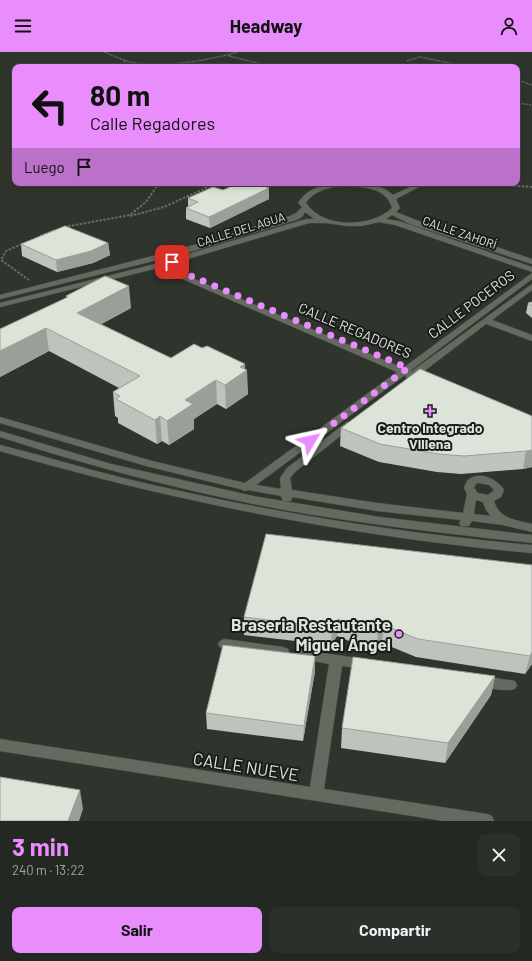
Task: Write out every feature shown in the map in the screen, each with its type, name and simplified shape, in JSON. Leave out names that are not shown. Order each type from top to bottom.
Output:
[{"type":"street","points":[[330,186],[311,192],[304,197],[302,203],[304,209],[309,214],[326,221],[353,224],[379,220],[393,213],[396,208],[396,203],[385,192],[374,188],[356,186]]},
{"type":"street","points":[[392,198],[417,186]]},
{"type":"street","name":"CALLE DEL AGUA","points":[[0,297],[187,250],[293,218],[299,215],[304,209]]},
{"type":"street","name":"CALLE ZAHORÍ","points":[[393,213],[413,222],[532,262]]},
{"type":"street","name":"CALLE ZAHORÍ","points":[[379,220],[396,223],[532,270]]},
{"type":"street","name":"CALLE DEL AGUA","points":[[0,305],[154,267],[308,221],[326,221]]},
{"type":"street","name":"CALLE REGADORES","points":[[172,262],[177,270],[411,372]]},
{"type":"street","name":"CALLE REGADORES","points":[[154,267],[166,269],[433,381]]},
{"type":"street","name":"CALLE POCEROS","points":[[376,404],[411,372],[532,275]]},
{"type":"street","name":"CALLE POCEROS","points":[[232,495],[248,487],[486,321],[532,286]]},
{"type":"street","points":[[486,321],[532,338]]},
{"type":"street","points":[[289,507],[285,493],[285,478],[291,470],[358,418]]},
{"type":"street","points":[[0,420],[150,464],[248,487],[468,518],[503,521],[532,528]]},
{"type":"street","points":[[0,434],[113,467],[289,507],[459,531],[532,539]]},
{"type":"street","points":[[0,448],[114,479],[280,514],[445,539],[532,549]]},
{"type":"street","points":[[481,480],[495,484],[499,490],[496,496],[488,499],[479,498],[472,494],[469,488],[472,482],[481,480]]},
{"type":"street","points":[[445,539],[459,531],[468,518],[472,494]]},
{"type":"street","points":[[488,499],[491,510],[503,521]]},
{"type":"street","points":[[224,644],[376,666]]},
{"type":"street","points":[[316,795],[336,660]]},
{"type":"street","points":[[471,679],[510,685]]},
{"type":"street","name":"CALLE NUEVE","points":[[0,745],[487,821]]},
{"type":"path","points":[[104,52],[124,60],[138,63],[174,62],[238,52]]},
{"type":"path","points":[[230,54],[229,56],[261,64]]},
{"type":"path","points":[[406,61],[420,57],[454,64]]},
{"type":"path","points":[[124,60],[127,64]]},
{"type":"path","points":[[520,81],[532,85]]},
{"type":"path","points":[[520,103],[532,105]]},
{"type":"path","points":[[120,218],[130,215],[138,210],[146,202],[157,186]]},
{"type":"path","points":[[36,238],[59,228],[156,211],[210,186]]},
{"type":"path","points":[[518,186],[532,187]]},
{"type":"path","points":[[23,243],[4,252],[1,256],[1,260],[6,265],[41,287]]},
{"type":"building","points":[[232,186],[263,186],[269,188],[209,217],[186,208],[198,202],[188,198],[213,187],[223,190]]},
{"type":"building","points":[[65,226],[108,243],[91,251],[56,260],[21,244]]},
{"type":"building","points":[[105,276],[129,286],[77,313],[171,358],[194,344],[202,348],[207,346],[245,364],[240,367],[247,370],[225,385],[216,380],[211,383],[185,400],[193,404],[167,421],[160,416],[155,420],[116,399],[120,396],[113,392],[140,376],[46,328],[0,351],[0,329],[68,297],[66,296]]},
{"type":"building","name":"Centro integrado Villena","points":[[420,369],[532,416],[532,450],[464,456],[439,454],[380,444],[341,428]]},
{"type":"building","points":[[266,534],[532,565],[532,652],[530,656],[418,639],[384,625],[378,634],[338,619],[332,628],[244,617]]},
{"type":"building","points":[[223,645],[315,656],[304,726],[206,713]]},
{"type":"building","points":[[353,657],[495,676],[448,743],[342,728]]},
{"type":"building","points":[[0,777],[80,790],[68,821],[0,821]]},
{"type":"place","name":"Centro integrado Villena","points":[[430,411]]},
{"type":"place","name":"Braseria Restautante Miguel Ángel","points":[[399,634]]},
{"type":"route","points":[[172,262],[173,266],[177,270],[408,368],[310,441]]}]
